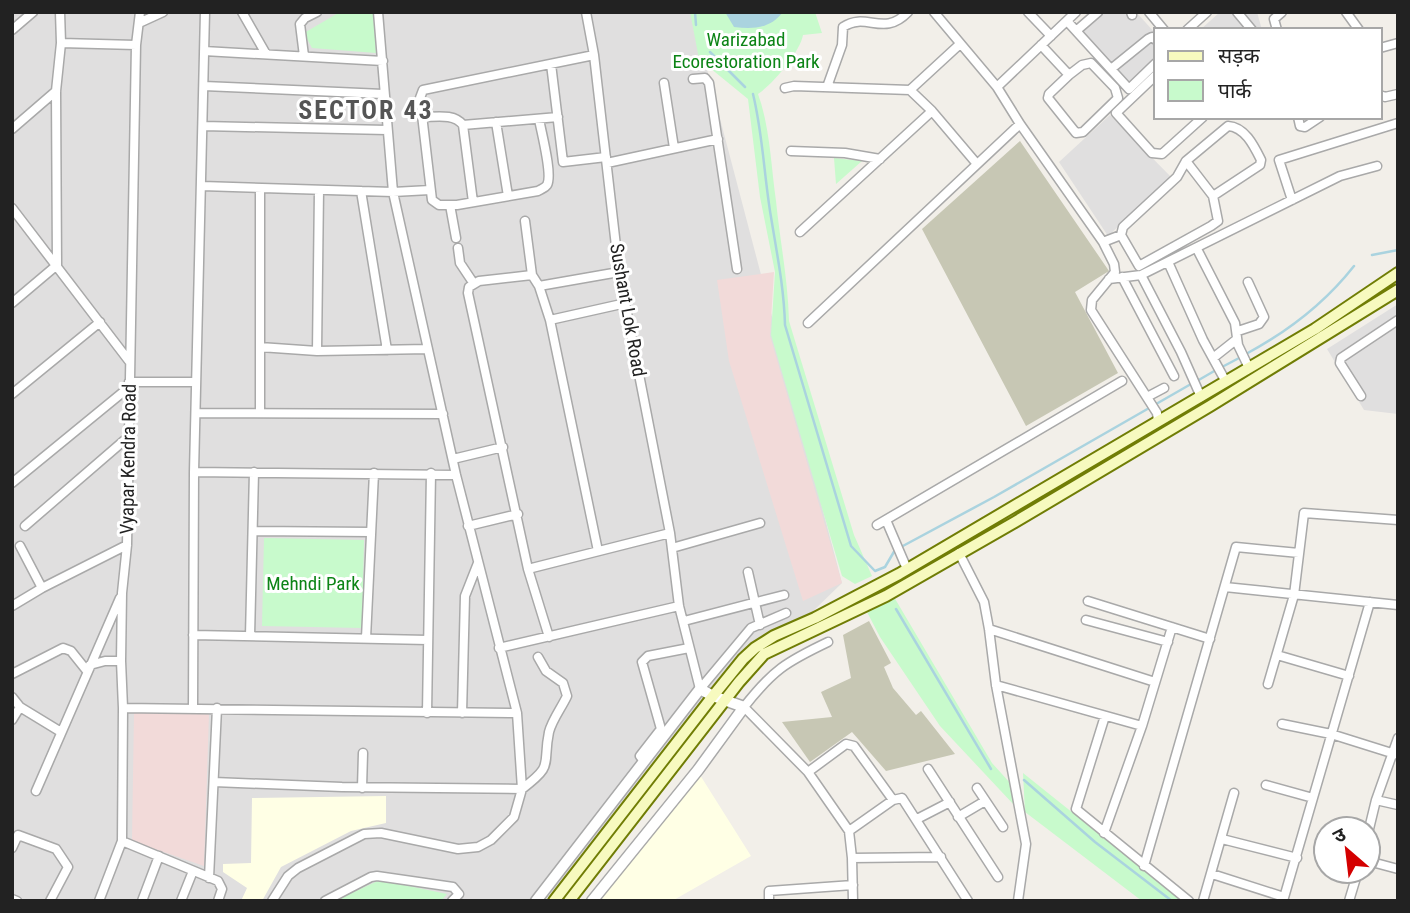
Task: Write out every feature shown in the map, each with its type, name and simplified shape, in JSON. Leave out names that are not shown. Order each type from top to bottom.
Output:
[{"type":"main road","points":[[554,901],[713,696],[755,648],[907,569],[1199,392],[1219,369],[1247,364],[1315,329],[1398,273]]},
{"type":"main road","points":[[569,901],[764,654],[886,596],[1166,433],[1398,290]]},
{"type":"street","points":[[12,30],[33,12]]},
{"type":"street","points":[[12,303],[57,265],[60,12]]},
{"type":"street","name":"Vyapar Kendra Road","points":[[99,901],[122,841],[122,593],[127,545],[136,44],[140,12]]},
{"type":"street","points":[[139,23],[163,12]]},
{"type":"street","points":[[192,708],[194,471],[205,12]]},
{"type":"street","points":[[242,12],[266,54]]},
{"type":"street","points":[[304,56],[300,24],[317,12]]},
{"type":"street","points":[[272,901],[288,876],[298,868],[364,834],[381,834],[458,849],[478,847],[491,840],[514,817],[522,789],[517,713],[468,526],[393,192],[378,12]]},
{"type":"street","name":"Sushant Lok Road","points":[[586,12],[594,55],[620,272],[670,533],[680,606],[700,689]]},
{"type":"street","points":[[827,88],[842,45],[844,27],[854,22],[890,25],[908,12]]},
{"type":"street","points":[[934,12],[997,87],[1103,242],[1115,272],[1092,300],[1091,310],[1157,417]]},
{"type":"street","points":[[1028,12],[1051,36]]},
{"type":"street","points":[[997,87],[1076,12]]},
{"type":"street","points":[[1076,31],[1098,12]]},
{"type":"street","points":[[1149,12],[1162,28]]},
{"type":"street","points":[[1189,28],[1208,12]]},
{"type":"street","points":[[1197,28],[1215,12]]},
{"type":"street","points":[[1237,12],[1250,28]]},
{"type":"street","points":[[1276,28],[1274,19],[1282,12]]},
{"type":"street","points":[[1346,12],[1358,28]]},
{"type":"street","points":[[1067,21],[1129,89],[1154,66]]},
{"type":"street","points":[[1111,69],[1148,39],[1154,38]]},
{"type":"street","points":[[61,43],[136,44]]},
{"type":"street","points":[[910,90],[960,44]]},
{"type":"street","points":[[1041,45],[1069,75]]},
{"type":"street","points":[[204,51],[383,61]]},
{"type":"street","points":[[539,118],[548,183],[538,191],[450,205],[435,204],[430,190],[422,117],[421,93],[426,88],[594,55]]},
{"type":"street","points":[[1091,63],[1117,92],[1118,98],[1083,132],[1076,133],[1049,101],[1049,94],[1069,75],[1082,65],[1091,63]]},
{"type":"street","points":[[551,64],[563,162],[606,160],[718,139]]},
{"type":"street","points":[[1154,77],[1116,113],[1152,153],[1162,154],[1201,119]]},
{"type":"street","points":[[693,79],[705,78],[709,83],[737,269]]},
{"type":"street","points":[[664,83],[674,148]]},
{"type":"street","points":[[204,86],[383,94]]},
{"type":"street","points":[[785,88],[910,90],[932,111],[977,164]]},
{"type":"street","points":[[12,129],[57,91]]},
{"type":"street","points":[[800,232],[932,111]]},
{"type":"street","points":[[422,117],[453,117],[460,120],[463,125],[473,202]]},
{"type":"street","points":[[463,125],[558,117]]},
{"type":"street","points":[[1298,119],[1300,126],[1305,127],[1317,119]]},
{"type":"street","points":[[496,122],[508,196]]},
{"type":"street","points":[[1292,200],[1279,160],[1398,123]]},
{"type":"street","points":[[808,323],[1020,124]]},
{"type":"street","points":[[203,126],[387,130]]},
{"type":"street","points":[[1186,161],[1213,196],[1218,221],[1146,263],[1139,266],[1134,261],[1121,235],[1123,227],[1177,177],[1186,161],[1228,126],[1236,127],[1243,132],[1261,160],[1260,165],[1213,196]]},
{"type":"street","points":[[790,151],[845,153],[880,159]]},
{"type":"street","points":[[1109,279],[1141,275],[1340,176],[1377,166]]},
{"type":"street","points":[[202,187],[393,192],[430,190]]},
{"type":"street","points":[[260,188],[260,413]]},
{"type":"street","points":[[317,351],[319,190]]},
{"type":"street","points":[[361,191],[387,350]]},
{"type":"street","points":[[450,205],[460,263],[474,284]]},
{"type":"street","points":[[12,208],[129,360]]},
{"type":"street","points":[[525,221],[532,275],[539,286],[550,320],[598,551]]},
{"type":"street","points":[[1103,242],[1121,235]]},
{"type":"street","points":[[1197,249],[1238,338],[1247,364]]},
{"type":"street","points":[[1168,262],[1219,369]]},
{"type":"street","points":[[539,286],[620,272]]},
{"type":"street","points":[[532,275],[478,281],[469,287],[468,293],[528,569],[549,637]]},
{"type":"street","points":[[1141,275],[1199,392]]},
{"type":"street","points":[[1122,277],[1174,376]]},
{"type":"street","points":[[1219,369],[1238,338],[1259,324],[1264,317],[1248,282]]},
{"type":"street","points":[[550,320],[626,303]]},
{"type":"street","points":[[1361,396],[1340,363],[1341,358],[1398,320]]},
{"type":"street","points":[[12,394],[100,322]]},
{"type":"street","points":[[260,347],[317,351],[428,349]]},
{"type":"street","points":[[877,525],[1122,380]]},
{"type":"street","points":[[12,483],[129,385],[196,382]]},
{"type":"street","points":[[1148,399],[1164,388]]},
{"type":"street","points":[[197,412],[443,414]]},
{"type":"street","points":[[26,526],[127,438]]},
{"type":"street","points":[[453,459],[503,447]]},
{"type":"street","points":[[194,471],[456,475]]},
{"type":"street","points":[[250,636],[254,472]]},
{"type":"street","points":[[366,638],[374,473]]},
{"type":"street","points":[[427,713],[431,473]]},
{"type":"street","points":[[1268,684],[1294,595],[1304,513],[1398,520]]},
{"type":"street","points":[[468,526],[517,514]]},
{"type":"street","points":[[886,520],[907,569]]},
{"type":"street","points":[[672,548],[760,523]]},
{"type":"street","points":[[253,531],[371,532]]},
{"type":"street","points":[[528,569],[670,533]]},
{"type":"street","points":[[12,606],[127,545]]},
{"type":"street","points":[[20,546],[42,588]]},
{"type":"street","points":[[1144,866],[1236,547],[1299,553]]},
{"type":"street","points":[[959,554],[984,602],[996,685],[1026,844],[1018,901]]},
{"type":"street","points":[[462,713],[465,596],[478,563]]},
{"type":"street","points":[[748,572],[760,625]]},
{"type":"street","points":[[1225,587],[1398,605]]},
{"type":"street","points":[[36,791],[122,593]]},
{"type":"street","points":[[684,621],[784,595]]},
{"type":"street","points":[[1088,601],[1210,639]]},
{"type":"street","points":[[1212,874],[1284,899],[1370,602]]},
{"type":"street","points":[[499,648],[680,606]]},
{"type":"street","points":[[536,901],[743,636],[751,628],[786,613]]},
{"type":"street","points":[[1086,620],[1168,642]]},
{"type":"street","points":[[1104,833],[1142,726],[1172,627]]},
{"type":"street","points":[[989,629],[1155,682]]},
{"type":"street","points":[[193,635],[428,640]]},
{"type":"street","points":[[593,901],[771,674],[788,661],[828,642]]},
{"type":"street","points":[[12,674],[63,648],[71,650],[88,668]]},
{"type":"street","points":[[644,761],[640,756],[643,750],[661,729],[642,662],[648,656],[690,648]]},
{"type":"street","points":[[1277,655],[1349,676]]},
{"type":"street","points":[[214,782],[362,788],[522,789],[547,763],[549,732],[567,696],[563,683],[546,671],[538,657]]},
{"type":"street","points":[[88,668],[105,661],[121,662]]},
{"type":"street","points":[[996,685],[1142,726]]},
{"type":"street","points":[[700,689],[742,709],[807,772],[849,831],[853,901]]},
{"type":"street","points":[[12,720],[15,703],[61,732]]},
{"type":"street","points":[[123,708],[517,713]]},
{"type":"street","points":[[209,878],[217,708]]},
{"type":"street","points":[[1105,716],[1076,809],[1189,901]]},
{"type":"street","points":[[1282,724],[1331,734],[1395,754]]},
{"type":"street","points":[[1372,815],[1395,754],[1398,738]]},
{"type":"street","points":[[807,772],[846,744],[854,746],[894,800]]},
{"type":"street","points":[[362,788],[363,753]]},
{"type":"street","points":[[928,769],[998,877]]},
{"type":"street","points":[[1266,785],[1313,798]]},
{"type":"street","points":[[976,788],[1003,827]]},
{"type":"street","points":[[1203,901],[1234,793]]},
{"type":"street","points":[[849,831],[894,800],[902,798],[968,901]]},
{"type":"street","points":[[1376,800],[1398,805]]},
{"type":"street","points":[[958,817],[985,801]]},
{"type":"street","points":[[917,819],[950,802]]},
{"type":"street","points":[[12,848],[18,835],[56,849],[68,867],[50,901]]},
{"type":"street","points":[[1222,839],[1297,858]]},
{"type":"street","points":[[122,841],[221,885],[218,901]]},
{"type":"street","points":[[142,901],[159,856]]},
{"type":"street","points":[[852,858],[940,857]]},
{"type":"street","points":[[181,901],[192,871]]},
{"type":"street","points":[[325,901],[361,881],[377,876],[453,887],[459,894],[452,901]]},
{"type":"street","points":[[769,901],[769,891],[853,885]]},
{"type":"street","points":[[12,898],[17,901]]},
{"type":"shaded area","points":[[12,12],[692,12],[842,583],[740,682],[544,901],[12,901]]},
{"type":"shaded area","points":[[1092,12],[1136,12],[1154,32],[1154,72],[1128,96],[1071,32]]},
{"type":"shaded area","points":[[1220,12],[1257,12],[1261,28],[1202,28]]},
{"type":"shaded area","points":[[1110,115],[1172,178],[1108,236],[1059,162]]},
{"type":"shaded area","points":[[1020,141],[1109,271],[1075,292],[1118,373],[1026,426],[922,229]]},
{"type":"shaded area","points":[[774,272],[770,336],[842,583],[803,601],[729,361],[717,280]]},
{"type":"shaded area","points":[[1398,304],[1398,414],[1364,410],[1327,349]]},
{"type":"shaded area","points":[[869,621],[891,663],[884,667],[893,688],[916,715],[921,711],[955,754],[886,771],[852,732],[810,762],[782,722],[832,717],[821,692],[851,678],[843,635]]},
{"type":"shaded area","points":[[134,712],[209,714],[204,866],[132,841]]},
{"type":"shaded area","points":[[700,775],[751,856],[672,901],[599,901]]},
{"type":"shaded area","points":[[386,796],[386,823],[351,831],[281,867],[262,901],[241,901],[247,888],[223,872],[223,864],[251,863],[252,798]]},
{"type":"green space","points":[[340,12],[373,12],[376,53],[312,48],[304,33]]},
{"type":"green space","name":"Warizabad Ecorestoration Park","points":[[690,12],[815,12],[822,33],[803,35],[797,50],[785,67],[758,94],[770,147],[789,321],[854,535],[872,576],[855,584],[842,576],[771,335],[775,272],[760,197],[748,99],[699,59]]},
{"type":"green space","points":[[834,158],[862,161],[836,184]]},
{"type":"green space","name":"Mehndi Park","points":[[264,538],[364,540],[362,628],[262,626]]},
{"type":"green space","points":[[894,597],[992,763],[1011,784],[1014,805],[940,726],[880,637],[867,612]]},
{"type":"green space","points":[[1023,773],[1183,901],[1142,901],[1025,812]]},
{"type":"green space","points":[[380,880],[447,894],[441,901],[336,900]]},
{"type":"water","points":[[725,12],[783,12],[767,25],[748,28],[734,27]]},
{"type":"waterway","points":[[695,12],[696,25]]},
{"type":"waterway","points":[[710,52],[745,87]]},
{"type":"waterway","points":[[753,94],[780,271],[785,325],[851,546],[875,571],[885,567],[895,550]]},
{"type":"waterway","points":[[1372,255],[1398,250]]},
{"type":"waterway","points":[[1246,354],[1304,316],[1331,292],[1354,266]]},
{"type":"waterway","points":[[1222,367],[1241,357]]},
{"type":"waterway","points":[[1197,381],[1216,370]]},
{"type":"waterway","points":[[901,547],[1191,384]]},
{"type":"waterway","points":[[896,609],[991,769]]},
{"type":"waterway","points":[[1024,780],[1095,842],[1172,901]]},
{"type":"district","name":"SECTOR 43","points":[[366,110]]}]
